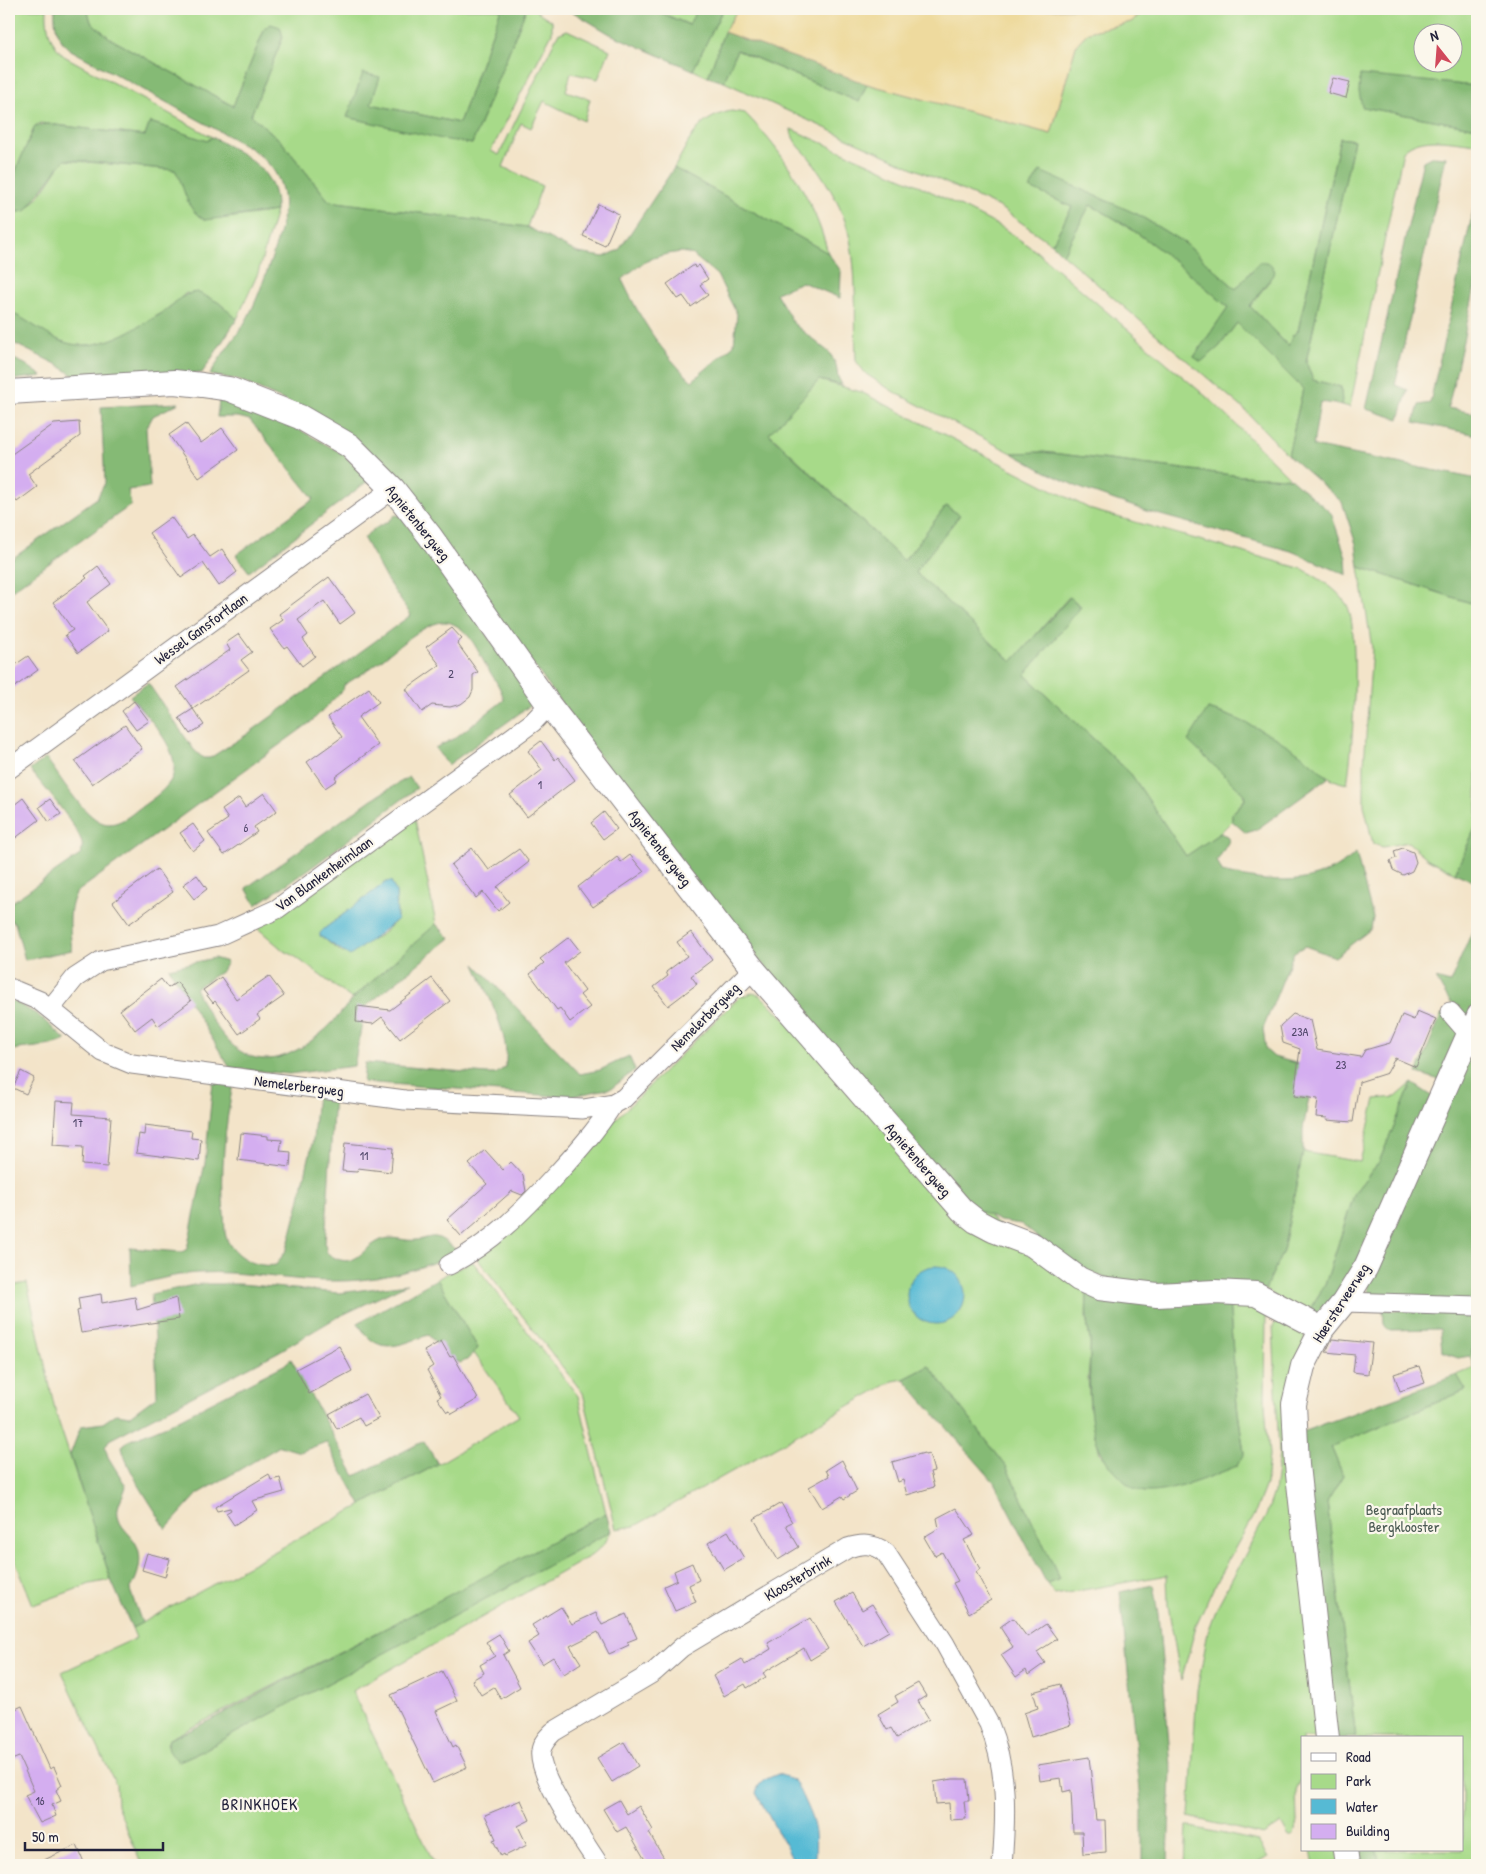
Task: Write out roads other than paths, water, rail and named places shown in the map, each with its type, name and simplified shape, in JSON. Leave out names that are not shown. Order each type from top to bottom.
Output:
[{"type":"street","name":"Agnietenbergweg","points":[[9,392],[174,382],[229,389],[300,417],[350,446],[393,489],[476,598],[550,705],[753,969],[956,1203],[976,1221],[993,1230],[1033,1245],[1079,1279],[1099,1288],[1157,1295],[1215,1292],[1256,1294],[1322,1329]]},
{"type":"street","name":"Wessel Gansfortlaan","points":[[9,769],[393,489]]},
{"type":"street","name":"Van Blankenheimlaan","points":[[51,1008],[75,978],[101,961],[218,936],[277,910],[534,722],[550,705]]},
{"type":"street","name":"Nemelerbergweg","points":[[449,1265],[485,1244],[522,1213],[596,1131],[613,1104],[636,1087],[753,969]]},
{"type":"street","name":"Nemelerbergweg","points":[[9,988],[51,1008],[103,1052],[132,1064],[405,1100],[583,1109],[613,1104]]},
{"type":"street","name":"Haersterveerweg","points":[[1327,1736],[1304,1542],[1295,1433],[1294,1404],[1297,1385],[1303,1366],[1322,1329],[1344,1302],[1366,1267],[1474,1030],[1450,1012]]},
{"type":"street","points":[[1344,1302],[1477,1306]]},
{"type":"street","name":"Kloosterbrink","points":[[599,1865],[543,1771],[541,1750],[546,1740],[553,1732],[654,1672],[682,1647],[848,1548],[859,1544],[879,1547],[886,1552],[945,1644],[990,1724],[995,1737],[1004,1781],[1006,1811],[1002,1865]]},
{"type":"street","points":[[1345,1852],[1347,1865]]},
{"type":"water","points":[[391,881],[396,892],[397,920],[350,956],[320,936],[324,929],[386,882]]},
{"type":"water","points":[[930,1266],[942,1266],[957,1274],[965,1289],[965,1301],[957,1316],[942,1324],[930,1324],[915,1316],[907,1301],[907,1289],[915,1274]]},
{"type":"water","points":[[778,1774],[792,1779],[796,1783],[810,1814],[816,1841],[814,1865],[796,1865],[756,1793],[761,1783]]},
{"type":"district","name":"BRINKHOEK","points":[[260,1804]]},
{"type":"park label","name":"Begraafplaats Bergklooster","points":[[1404,1518]]}]
